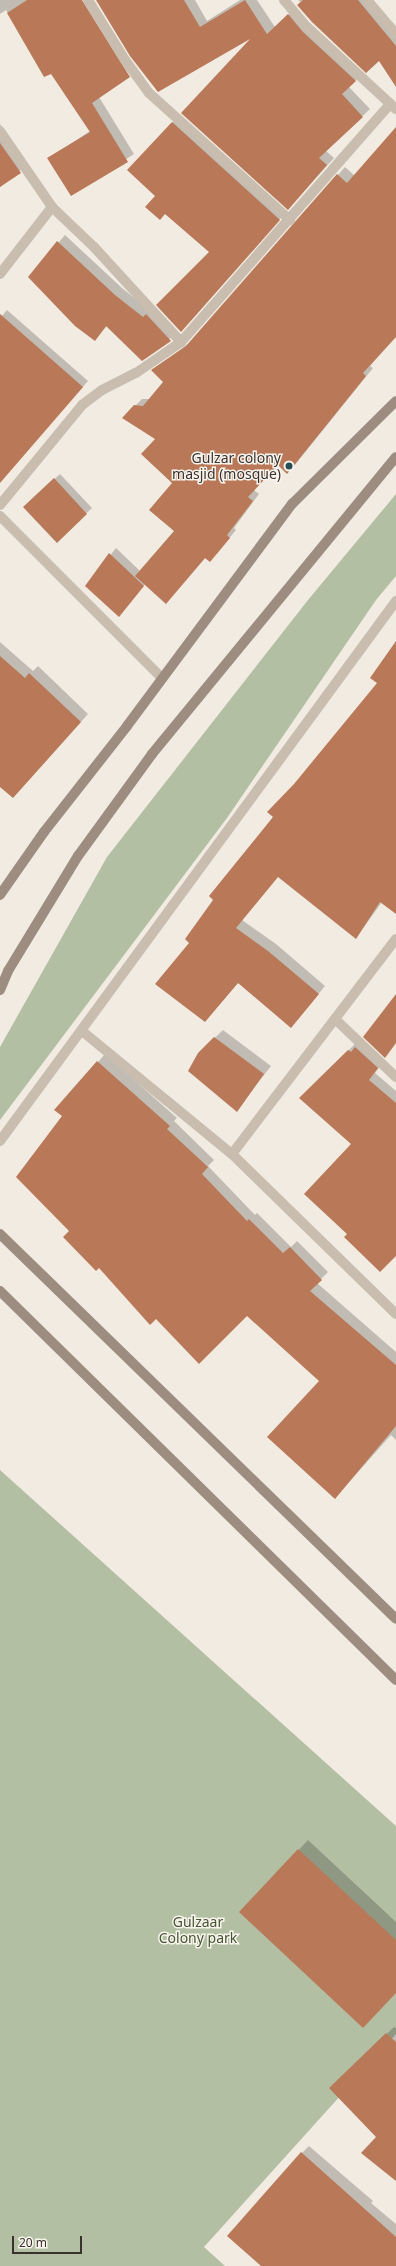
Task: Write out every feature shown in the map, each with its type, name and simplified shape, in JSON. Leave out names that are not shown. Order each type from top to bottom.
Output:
[{"type":"main road","points":[[0,895],[44,832],[162,678],[292,504],[396,401]]},
{"type":"main road","points":[[0,990],[8,970],[78,856],[152,754],[396,457]]},
{"type":"main road","points":[[0,1234],[396,1619]]},
{"type":"main road","points":[[0,1290],[396,1680]]},
{"type":"street","points":[[88,0],[125,60],[149,93],[290,220]]},
{"type":"street","points":[[0,505],[82,405],[102,390],[136,374],[181,342],[393,106],[307,27],[284,0]]},
{"type":"street","points":[[367,0],[396,34]]},
{"type":"street","points":[[0,132],[52,207],[94,247],[181,342]]},
{"type":"street","points":[[0,274],[52,207]]},
{"type":"street","points":[[0,516],[162,678]]},
{"type":"street","points":[[0,1141],[396,601]]},
{"type":"street","points":[[232,1154],[396,939]]},
{"type":"street","points":[[335,1019],[396,1077]]},
{"type":"street","points":[[82,1031],[232,1154],[396,1314]]},
{"type":"green space","points":[[396,494],[396,576],[376,600],[227,818],[0,1120],[0,1047],[107,857],[308,600]]},
{"type":"green space","name":"Gulzaar Colony park","points":[[0,1470],[396,1826],[396,2034],[204,2247],[225,2266],[0,2266]]},
{"type":"building","points":[[27,0],[82,0],[130,77],[92,103],[128,162],[71,196],[47,158],[90,132],[51,74],[44,77],[7,13]]},
{"type":"building","points":[[96,0],[184,0],[200,27],[245,0],[267,34],[288,14],[303,32],[356,81],[342,94],[363,117],[319,158],[327,165],[288,210],[181,113],[250,39],[158,92],[130,56]]},
{"type":"building","points":[[303,0],[358,0],[396,46],[396,87],[379,61],[366,73],[312,22],[297,5]]},
{"type":"building","points":[[172,122],[280,220],[181,332],[156,305],[209,252],[165,214],[160,220],[145,207],[155,196],[127,170]]},
{"type":"building","points":[[396,127],[396,337],[363,373],[366,376],[287,474],[278,465],[248,497],[253,501],[227,535],[230,538],[210,562],[205,558],[166,604],[135,576],[174,531],[149,510],[172,483],[141,454],[155,439],[122,418],[134,405],[143,406],[163,382],[151,370],[186,346],[337,174],[347,183]]},
{"type":"building","points":[[0,143],[21,173],[0,187]]},
{"type":"building","points":[[57,241],[115,295],[143,317],[146,314],[171,341],[142,361],[106,326],[95,341],[75,326],[28,277]]},
{"type":"building","points":[[0,314],[83,387],[0,483]]},
{"type":"building","points":[[54,478],[87,514],[57,543],[23,507]]},
{"type":"building","points":[[109,553],[144,586],[119,617],[85,586]]},
{"type":"building","points":[[396,641],[396,914],[380,902],[356,939],[278,877],[236,928],[268,951],[319,994],[291,1028],[238,983],[205,1022],[155,984],[189,943],[185,939],[213,900],[209,896],[273,817],[267,812],[294,784],[377,683],[370,678]]},
{"type":"building","points":[[0,656],[25,678],[29,673],[81,722],[13,798],[0,787]]},
{"type":"building","points":[[396,994],[396,1043],[385,1058],[363,1037]]},
{"type":"building","points":[[214,1037],[264,1074],[237,1112],[188,1071],[198,1053]]},
{"type":"building","points":[[355,1047],[378,1068],[369,1080],[396,1103],[396,1256],[380,1272],[344,1237],[347,1234],[304,1194],[351,1144],[299,1098],[348,1050],[351,1052]]},
{"type":"building","points":[[97,1061],[170,1126],[167,1129],[208,1167],[202,1174],[247,1221],[249,1219],[283,1253],[290,1247],[322,1280],[310,1291],[396,1365],[396,1426],[335,1499],[267,1437],[319,1381],[247,1316],[199,1364],[156,1319],[150,1325],[99,1268],[96,1271],[63,1237],[69,1231],[16,1177],[62,1116],[54,1110]]},
{"type":"building","points":[[298,1849],[396,1940],[396,1993],[363,2028],[239,1912]]},
{"type":"building","points":[[386,2033],[396,2042],[396,2181],[361,2153],[376,2137],[329,2088]]},
{"type":"building","points":[[301,2152],[396,2237],[396,2266],[261,2266],[227,2236]]},
{"type":"place","name":"Gulzar colony masjid (mosque)","points":[[289,466]]}]
